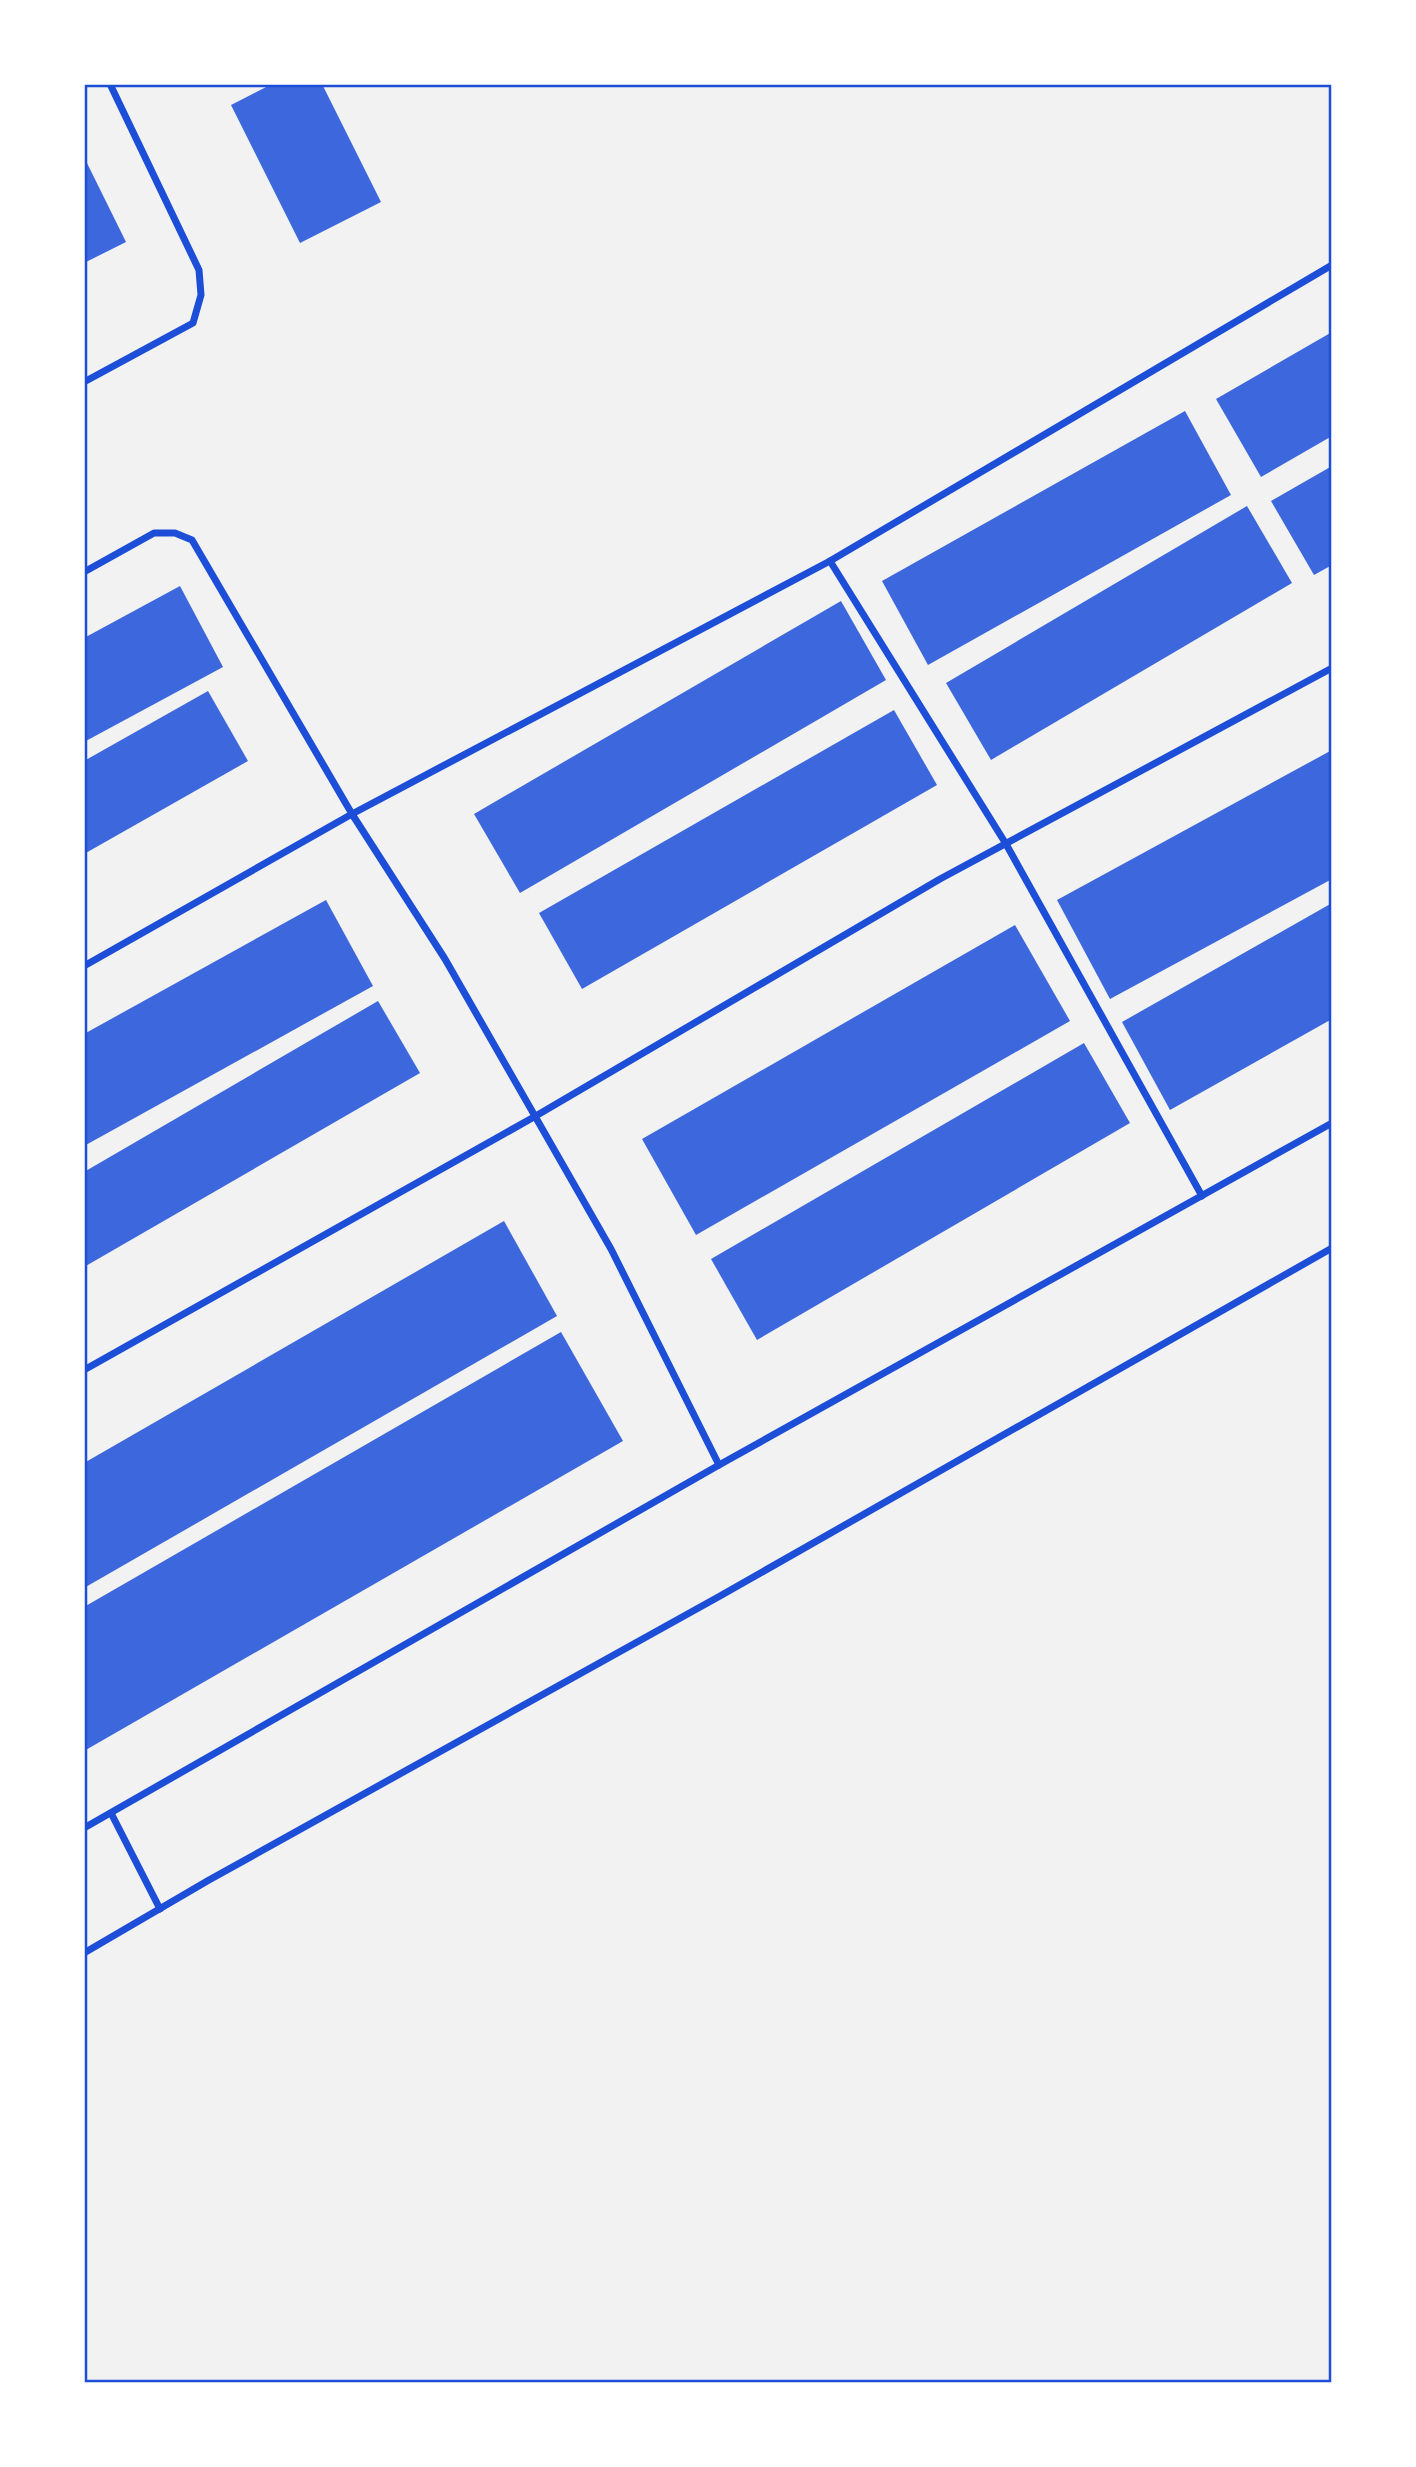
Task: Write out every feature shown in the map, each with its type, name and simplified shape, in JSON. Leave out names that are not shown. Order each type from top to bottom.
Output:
[{"type":"street","points":[[84,382],[193,323],[201,295],[199,270],[110,84]]},
{"type":"street","points":[[84,966],[352,814],[830,561],[1332,265]]},
{"type":"street","points":[[84,572],[154,533],[175,533],[192,540],[352,814],[445,958],[611,1249],[719,1465]]},
{"type":"street","points":[[830,561],[1006,844],[1202,1196]]},
{"type":"street","points":[[84,1370],[534,1117],[940,879],[1332,668]]},
{"type":"street","points":[[84,1828],[719,1465],[1332,1123]]},
{"type":"street","points":[[84,1953],[1332,1248]]},
{"type":"street","points":[[111,1813],[160,1909]]},
{"type":"building","points":[[272,84],[322,84],[381,202],[300,243],[231,105]]},
{"type":"building","points":[[84,157],[126,242],[84,263]]},
{"type":"building","points":[[1332,332],[1332,436],[1261,477],[1216,399]]},
{"type":"building","points":[[1185,411],[1231,495],[928,665],[882,581]]},
{"type":"building","points":[[1332,466],[1332,565],[1314,575],[1271,501]]},
{"type":"building","points":[[1247,506],[1292,583],[991,760],[946,683]]},
{"type":"building","points":[[180,586],[223,667],[84,742],[84,638]]},
{"type":"building","points":[[841,601],[886,680],[520,893],[474,814]]},
{"type":"building","points":[[208,691],[248,761],[84,854],[84,761]]},
{"type":"building","points":[[894,710],[937,785],[582,989],[539,913]]},
{"type":"building","points":[[1332,750],[1332,879],[1110,999],[1057,900]]},
{"type":"building","points":[[326,900],[373,986],[84,1146],[84,1034]]},
{"type":"building","points":[[1332,903],[1332,1019],[1170,1110],[1122,1022]]},
{"type":"building","points":[[1015,925],[1070,1021],[696,1235],[642,1139]]},
{"type":"building","points":[[378,1001],[420,1073],[84,1267],[84,1172]]},
{"type":"building","points":[[1084,1043],[1130,1123],[757,1340],[711,1259]]},
{"type":"building","points":[[504,1221],[557,1316],[84,1588],[84,1463]]},
{"type":"building","points":[[561,1332],[623,1441],[84,1751],[84,1607]]}]
